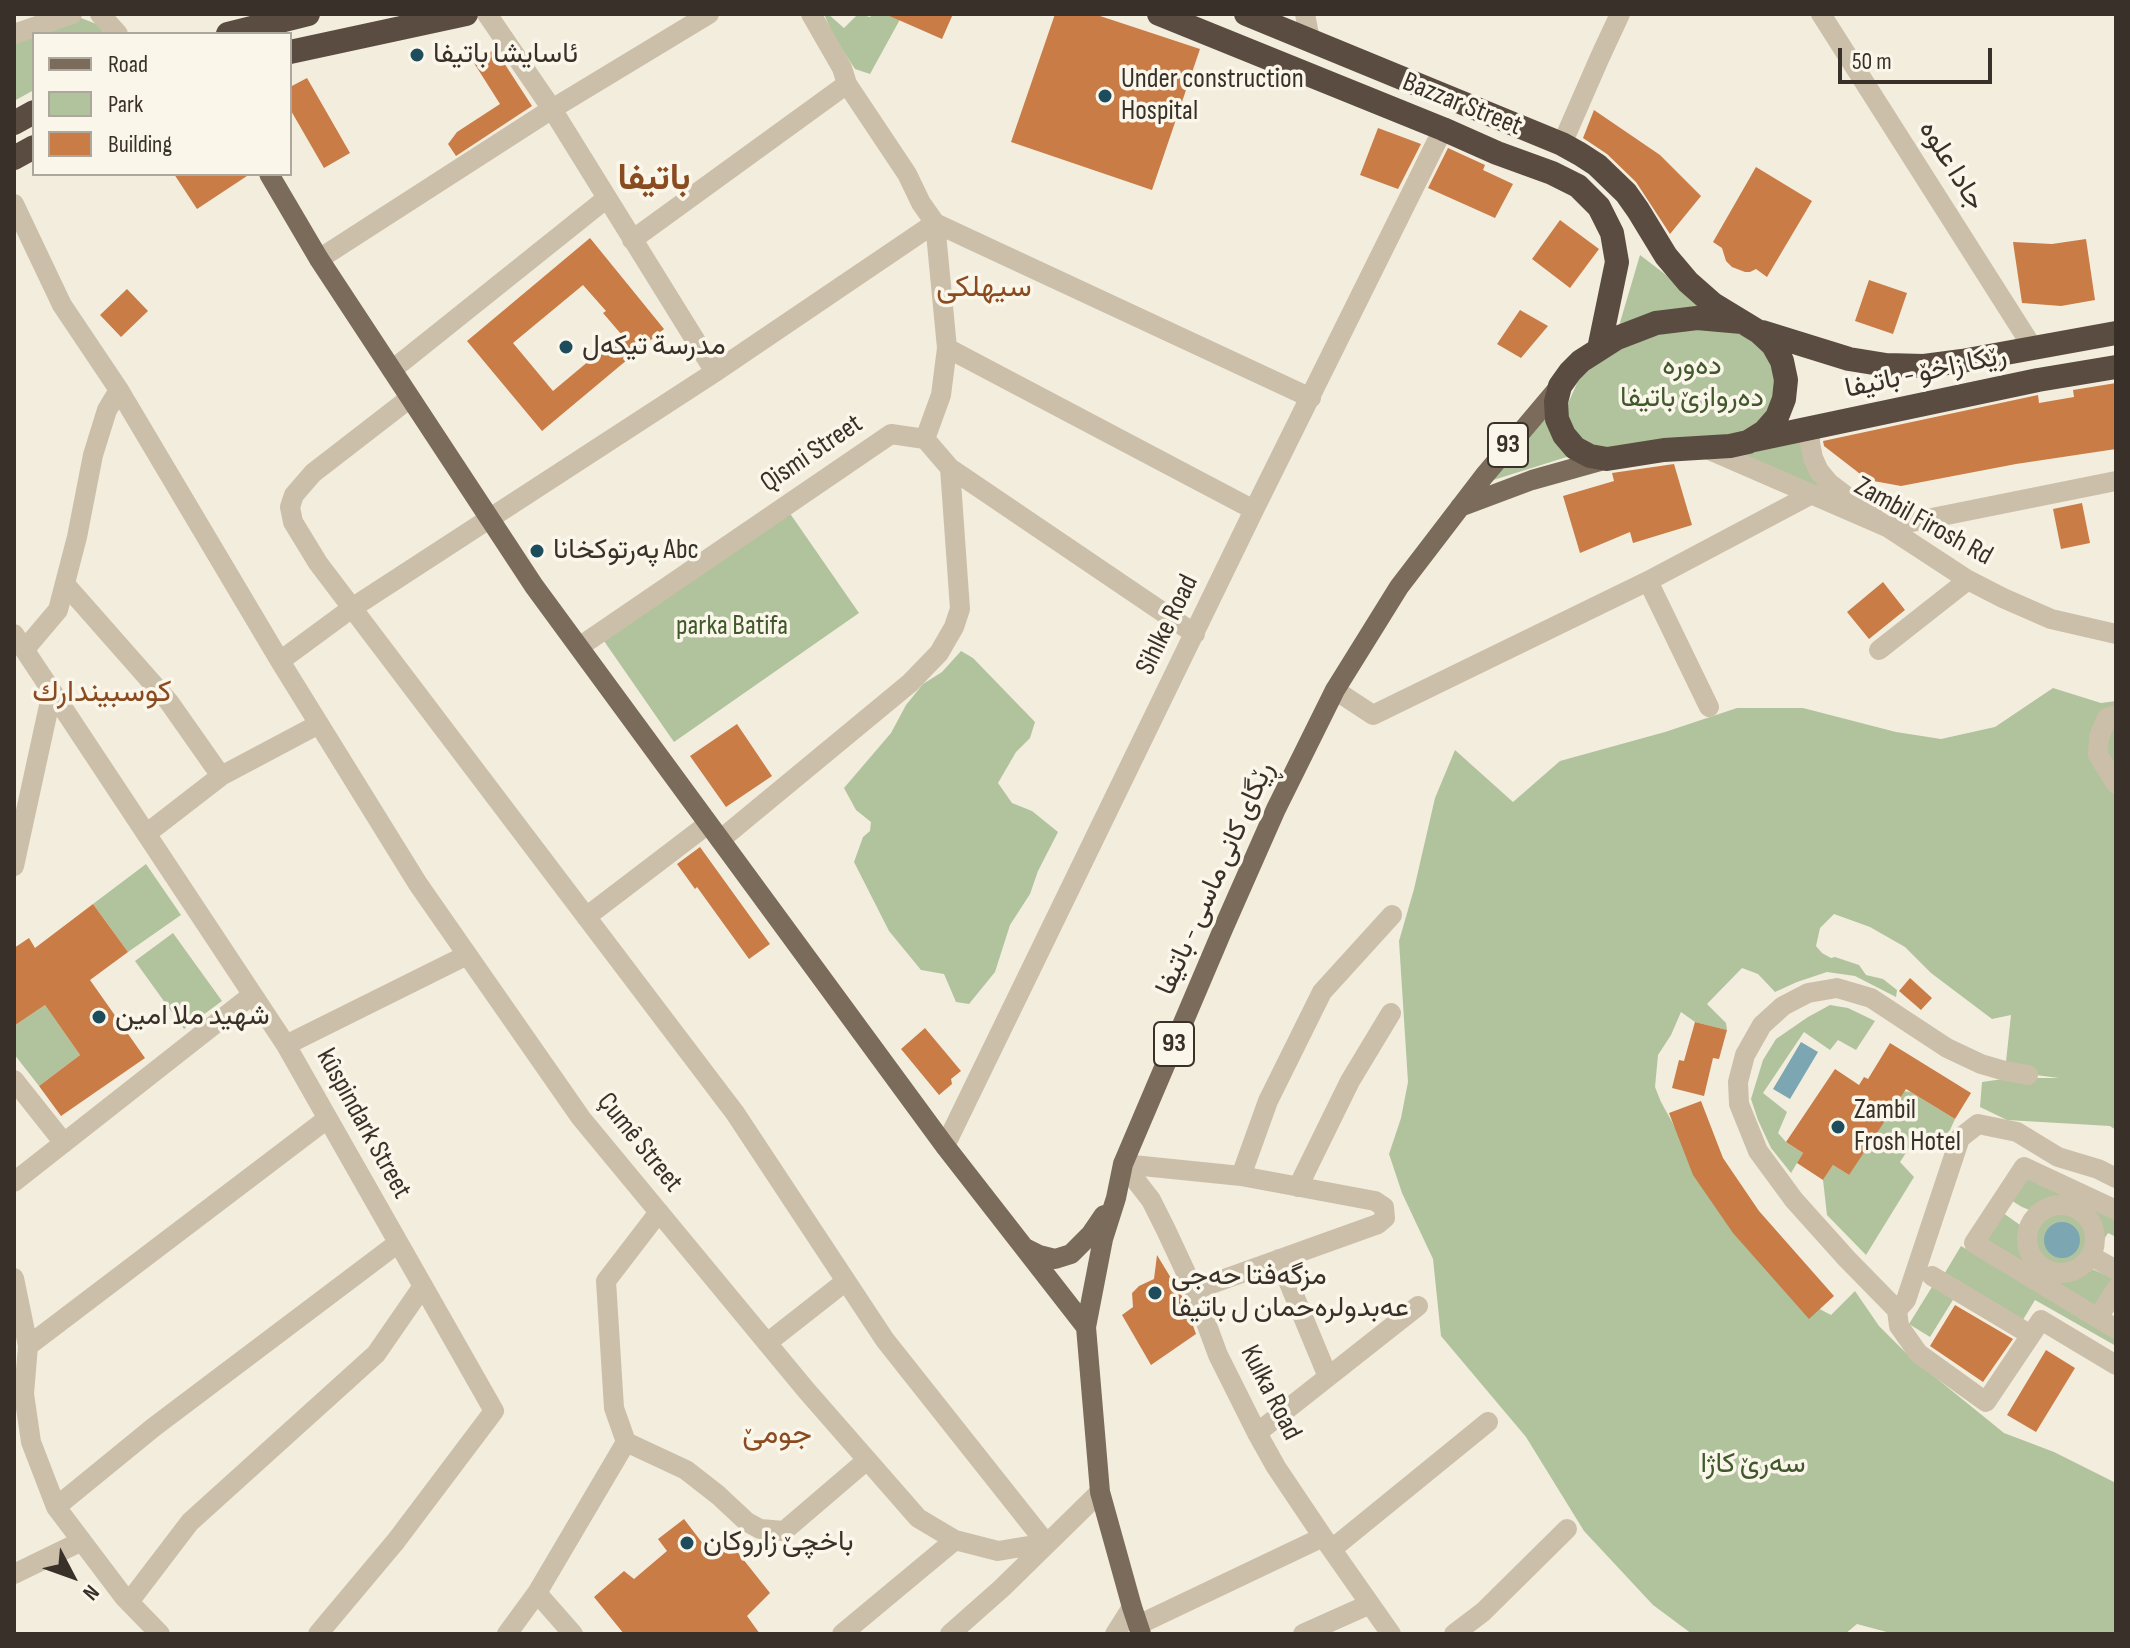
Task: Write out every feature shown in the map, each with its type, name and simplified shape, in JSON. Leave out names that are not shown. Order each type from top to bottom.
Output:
[{"type":"highway","points":[[236,32],[303,15],[297,51],[466,14]]},
{"type":"highway","name":"Bazzar Street","points":[[1159,14],[1578,186],[1599,207],[1612,233],[1617,262],[1599,349]]},
{"type":"highway","name":"Bazzar Street","points":[[1246,14],[1562,144],[1597,165],[1638,210],[1666,256],[1688,282],[1713,304],[1751,327]]},
{"type":"highway","points":[[14,123],[32,113]]},
{"type":"highway","points":[[14,158],[32,148]]},
{"type":"highway","points":[[1707,318],[1751,327],[1773,345],[1782,361],[1786,380],[1784,399],[1777,417],[1764,432],[1748,442],[1607,459],[1590,456],[1575,448],[1564,435],[1557,419],[1556,402],[1560,386],[1581,361],[1599,349],[1636,329],[1676,319],[1707,318]]},
{"type":"highway","name":"رێکا زاخۆ - باتیفا","points":[[1751,327],[1849,359],[1886,365],[1924,366],[2116,333]]},
{"type":"highway","name":"رێکا زاخۆ - باتیفا","points":[[1748,442],[2038,380],[2116,367]]},
{"type":"main road","points":[[270,176],[319,259],[534,586],[945,1146],[1086,1327]]},
{"type":"main road","name":"ڕێگای کانی ماسی - باتيفا","points":[[1137,1622],[1100,1492],[1086,1327],[1103,1239],[1123,1164],[1264,836],[1335,690],[1399,587],[1509,445],[1560,386]]},
{"type":"main road","name":"93","points":[[1460,507],[1532,480],[1607,459]]},
{"type":"main road","points":[[1025,1248],[1055,1259],[1071,1254],[1091,1234],[1116,1198]]},
{"type":"street","points":[[14,34],[72,14]]},
{"type":"street","points":[[100,14],[116,32]]},
{"type":"street","points":[[487,14],[552,109],[715,372]]},
{"type":"street","points":[[319,259],[552,109],[709,14]]},
{"type":"street","points":[[811,14],[842,68],[847,84],[907,174],[935,223],[947,348],[941,395],[925,439],[950,468],[1195,634]]},
{"type":"street","points":[[1305,14],[1310,40]]},
{"type":"street","name":"جادا علوه","points":[[1821,14],[2033,348]]},
{"type":"street","points":[[1562,144],[1615,16]]},
{"type":"street","points":[[632,240],[847,84]]},
{"type":"street","name":"Sihlke Road","points":[[945,1146],[1443,129]]},
{"type":"street","points":[[392,370],[607,198]]},
{"type":"street","name":"Çumê Street","points":[[14,204],[62,305],[119,390],[280,661],[418,884],[581,1118],[767,1343],[918,1518],[955,1540],[998,1551],[1046,1543]]},
{"type":"street","points":[[280,661],[352,608],[715,372],[935,223]]},
{"type":"street","points":[[935,223],[1311,398]]},
{"type":"street","points":[[947,348],[1254,510]]},
{"type":"street","points":[[20,642],[58,610],[77,537],[93,455],[107,410],[119,390]]},
{"type":"street","points":[[410,398],[313,473],[294,495],[290,507],[293,522],[318,563],[735,1113],[885,1340],[1046,1543]]},
{"type":"street","points":[[1810,428],[1813,458],[1819,471],[1829,483],[1887,527],[2116,481]]},
{"type":"street","name":"Qismi Street","points":[[579,647],[891,434],[925,439]]},
{"type":"street","name":"Zambil Firosh Rd","points":[[1705,448],[1887,527],[1968,580],[2003,598],[2051,619],[2116,634]]},
{"type":"street","points":[[586,917],[714,832],[910,683],[939,653],[960,609],[950,468]]},
{"type":"street","points":[[1335,690],[1373,715],[1648,581],[1812,494]]},
{"type":"street","points":[[1879,650],[1968,580]]},
{"type":"street","points":[[1648,581],[1709,707]]},
{"type":"street","points":[[65,584],[169,702],[221,776]]},
{"type":"street","name":"kûspindark Street","points":[[20,642],[286,1045],[494,1411],[396,1541],[318,1634]]},
{"type":"street","points":[[14,866],[52,692]]},
{"type":"street","points":[[2116,715],[2107,718],[2099,737],[2098,755],[2116,784]]},
{"type":"street","points":[[146,834],[221,776],[319,724]]},
{"type":"street","points":[[1241,1176],[1268,1101],[1322,992],[1392,915]]},
{"type":"street","points":[[286,1045],[467,955]]},
{"type":"street","points":[[2028,1075],[1981,1064],[1947,1048],[1871,998],[1837,988],[1808,993],[1783,1006],[1762,1025],[1745,1055],[1738,1082],[1739,1104],[1758,1151],[1794,1200],[1897,1310],[1899,1326],[1918,1353],[1986,1402],[2041,1320],[2116,1365]]},
{"type":"street","points":[[14,1182],[252,995]]},
{"type":"street","points":[[1298,1187],[1350,1081],[1391,1013]]},
{"type":"street","points":[[14,1080],[64,1143]]},
{"type":"street","points":[[28,1346],[327,1119]]},
{"type":"street","points":[[1897,1310],[1906,1300],[1960,1138],[1978,1124],[2017,1132],[2058,1157],[2116,1178]]},
{"type":"street","points":[[1123,1164],[1241,1176],[1375,1201],[1384,1207],[1385,1218],[1378,1224],[1194,1290]]},
{"type":"street","name":"Kulka Road","points":[[1123,1164],[1151,1200],[1194,1290],[1218,1355],[1276,1467],[1391,1634]]},
{"type":"street","points":[[2083,1203],[2024,1167],[1974,1243],[2039,1274],[2116,1329]]},
{"type":"street","points":[[2002,1201],[2033,1221]]},
{"type":"street","points":[[2039,1274],[2075,1271],[2091,1256],[2095,1233],[2084,1214],[2083,1203]]},
{"type":"street","points":[[2039,1274],[2027,1240],[2033,1221],[2042,1211],[2052,1206],[2083,1203],[2116,1210]]},
{"type":"street","points":[[659,1212],[606,1281],[614,1408],[626,1442],[686,1470],[747,1522],[760,1529],[784,1531],[867,1460]]},
{"type":"street","points":[[56,1507],[154,1427],[398,1243]]},
{"type":"street","points":[[2091,1256],[2116,1270]]},
{"type":"street","points":[[1279,1259],[1328,1377]]},
{"type":"street","points":[[1932,1276],[2031,1335]]},
{"type":"street","points":[[14,1278],[28,1346],[19,1396],[31,1442],[56,1507],[129,1602],[160,1634]]},
{"type":"street","points":[[767,1343],[846,1281]]},
{"type":"street","points":[[129,1602],[190,1522],[376,1354],[423,1286]]},
{"type":"street","points":[[2098,1318],[2116,1289]]},
{"type":"street","points":[[1257,1433],[1418,1306]]},
{"type":"street","points":[[1115,1634],[1328,1543],[1488,1422]]},
{"type":"street","points":[[507,1634],[537,1593],[626,1442]]},
{"type":"street","points":[[950,1634],[1100,1492]]},
{"type":"street","points":[[1454,1634],[1483,1612],[1567,1529]]},
{"type":"street","points":[[842,1634],[955,1540]]},
{"type":"street","points":[[14,1574],[82,1541]]},
{"type":"street","points":[[537,1593],[573,1634]]},
{"type":"street","points":[[1303,1634],[1370,1604]]},
{"type":"green space","points":[[824,14],[844,28],[858,14],[870,17],[873,14],[903,14],[870,74],[855,69],[833,35]]},
{"type":"green space","points":[[81,18],[99,25],[103,32],[44,32]]},
{"type":"green space","points":[[32,37],[32,91],[14,101],[14,43]]},
{"type":"green space","points":[[1640,255],[1708,307],[1619,326]]},
{"type":"green space","name":"ده‌وره‌ ده‌روازێ باتيفا","points":[[1691,326],[1730,329],[1758,343],[1775,364],[1780,389],[1758,425],[1738,436],[1607,449],[1585,442],[1572,427],[1566,408],[1578,381],[1600,359],[1651,334]]},
{"type":"green space","points":[[1546,413],[1570,456],[1490,481]]},
{"type":"green space","points":[[1799,438],[1824,488],[1798,481],[1737,453]]},
{"type":"green space","name":"parka Batifa","points":[[789,512],[859,613],[674,742],[604,641]]},
{"type":"green space","points":[[961,651],[973,658],[1035,722],[1030,738],[1016,752],[998,783],[1012,803],[1032,811],[1058,832],[1030,894],[1010,925],[995,972],[969,1004],[956,1002],[944,974],[921,970],[889,931],[854,862],[863,837],[870,831],[871,822],[856,810],[844,788],[891,733],[906,705],[923,684],[942,672]]},
{"type":"green space","name":"سەرێ کاژا","points":[[2053,688],[2101,703],[2116,701],[2116,1130],[2110,1126],[2007,1120],[1980,1107],[1982,1082],[2010,1078],[2059,1078],[2005,1071],[2011,1015],[1992,1019],[1931,973],[1905,947],[1870,927],[1834,914],[1820,928],[1816,946],[1831,958],[1859,965],[1866,975],[1883,979],[1897,990],[1896,997],[1855,976],[1827,972],[1775,992],[1758,974],[1742,968],[1707,1004],[1726,1023],[1727,1030],[1695,1022],[1681,1012],[1658,1055],[1655,1087],[1702,1176],[1812,1305],[1831,1315],[1855,1291],[1879,1326],[1909,1356],[2004,1433],[2054,1452],[2116,1483],[2116,1634],[1894,1634],[1857,1624],[1845,1634],[1692,1634],[1653,1605],[1584,1531],[1526,1437],[1441,1336],[1433,1259],[1402,1193],[1389,1154],[1401,1118],[1408,1082],[1399,941],[1435,798],[1455,750],[1513,802],[1560,761],[1737,708],[1803,708],[1896,732],[1941,739],[1995,727]]},
{"type":"green space","points":[[146,864],[181,915],[128,952],[93,904]]},
{"type":"green space","points":[[173,933],[222,1001],[184,1029],[135,961]]},
{"type":"green space","points":[[45,1005],[80,1055],[39,1086],[14,1054],[14,1026]]},
{"type":"green space","points":[[1830,1005],[1848,1008],[1875,1021],[1856,1050],[1838,1040],[1830,1050],[1804,1032],[1763,1093],[1787,1112],[1778,1133],[1803,1153],[1791,1173],[1771,1148],[1751,1099],[1763,1060],[1776,1039]]},
{"type":"green space","points":[[1882,1089],[1911,1092],[1955,1119],[1950,1130],[1930,1153],[1913,1142],[1900,1162],[1914,1177],[1866,1255],[1827,1215],[1823,1180],[1833,1165],[1849,1175]]},
{"type":"green space","points":[[2026,1175],[2075,1202],[2050,1200],[2032,1211],[2022,1207],[2009,1199]]},
{"type":"green space","points":[[2091,1205],[2116,1220],[2116,1237],[2108,1233],[2103,1241],[2088,1210]]},
{"type":"green space","points":[[2003,1213],[2023,1227],[2021,1243],[2031,1267],[1984,1239]]},
{"type":"green space","points":[[2062,1214],[2080,1222],[2088,1240],[2080,1258],[2062,1266],[2044,1258],[2036,1240],[2044,1222]]},
{"type":"green space","points":[[1961,1246],[2116,1336],[2116,1346],[2035,1300],[2021,1323],[1943,1276]]},
{"type":"green space","points":[[2090,1268],[2114,1279],[2097,1308],[2047,1280],[2050,1277],[2067,1279]]},
{"type":"green space","points":[[1935,1282],[1956,1295],[1930,1337],[1909,1324]]},
{"type":"water","points":[[1801,1042],[1818,1052],[1790,1099],[1773,1089]]},
{"type":"water","points":[[2062,1222],[2075,1227],[2080,1240],[2075,1253],[2062,1258],[2049,1253],[2044,1240],[2049,1227]]},
{"type":"building","points":[[885,14],[953,14],[942,39]]},
{"type":"building","name":"Under construction Hospital","points":[[1055,14],[1094,14],[1200,49],[1152,190],[1011,142]]},
{"type":"building","points":[[495,49],[532,106],[456,156],[448,144],[457,132],[500,104],[474,63]]},
{"type":"building","points":[[307,78],[350,153],[324,168],[292,112],[292,86]]},
{"type":"building","points":[[1594,110],[1660,155],[1701,196],[1670,234],[1636,182],[1607,154],[1583,138]]},
{"type":"building","points":[[1378,128],[1421,144],[1398,189],[1360,175]]},
{"type":"building","points":[[1448,148],[1485,165],[1483,170],[1513,184],[1495,218],[1428,188]]},
{"type":"building","points":[[1756,167],[1812,201],[1767,277],[1756,269],[1745,272],[1732,267],[1726,261],[1722,248],[1713,242]]},
{"type":"building","points":[[175,176],[247,176],[197,209]]},
{"type":"building","points":[[1560,220],[1599,249],[1570,288],[1532,259]]},
{"type":"building","points":[[590,238],[664,329],[542,431],[467,341]],"holes":[[[583,285],[606,311],[603,313],[621,334],[553,391],[513,343]]]},
{"type":"building","points":[[2086,239],[2095,300],[2061,306],[2022,303],[2013,242],[2052,244]]},
{"type":"building","points":[[1869,280],[1907,293],[1893,334],[1855,321]]},
{"type":"building","points":[[127,289],[148,311],[121,337],[100,315]]},
{"type":"building","points":[[1520,310],[1548,326],[1521,358],[1497,344]]},
{"type":"building","points":[[2116,383],[2116,449],[1901,486],[1868,480],[1824,446],[1823,441],[2038,395],[2039,403],[2074,397],[2073,390]]},
{"type":"building","points":[[1674,464],[1692,525],[1633,543],[1630,532],[1580,553],[1563,496],[1614,481],[1612,473]]},
{"type":"building","points":[[2082,503],[2090,543],[2061,549],[2053,509]]},
{"type":"building","points":[[1883,582],[1905,610],[1869,639],[1847,612]]},
{"type":"building","points":[[737,724],[772,776],[726,807],[690,756]]},
{"type":"building","points":[[700,847],[770,944],[749,959],[677,864]]},
{"type":"building","points":[[93,904],[128,952],[90,980],[145,1058],[61,1116],[39,1086],[80,1055],[45,1005],[14,1026],[14,948],[29,938],[35,948]]},
{"type":"building","points":[[1910,978],[1932,998],[1921,1010],[1899,991]]},
{"type":"building","points":[[1695,1022],[1727,1030],[1719,1059],[1713,1058],[1704,1096],[1672,1088],[1679,1060],[1684,1061]]},
{"type":"building","points":[[925,1028],[961,1071],[939,1095],[901,1049]]},
{"type":"building","name":"Zambil Frosh Hotel","points":[[1890,1043],[1971,1093],[1955,1119],[1906,1089],[1849,1175],[1833,1165],[1823,1180],[1797,1163],[1803,1153],[1786,1142],[1835,1069],[1859,1085],[1864,1077],[1868,1079]]},
{"type":"building","points":[[1701,1101],[1723,1158],[1759,1211],[1834,1296],[1809,1319],[1733,1233],[1693,1175],[1669,1113]]},
{"type":"building","points":[[1157,1255],[1183,1298],[1196,1334],[1151,1365],[1122,1315],[1133,1307],[1132,1293],[1154,1279]]},
{"type":"building","points":[[1955,1305],[2013,1339],[1983,1382],[1930,1346]]},
{"type":"building","points":[[2046,1350],[2075,1368],[2036,1432],[2007,1415]]},
{"type":"building","name":"باخچێ زاروکان","points":[[684,1519],[710,1553],[727,1539],[770,1593],[747,1616],[760,1634],[624,1634],[594,1597],[624,1571],[634,1579],[667,1551],[658,1539]]},
{"type":"place","name":"ئاسایشا باتیفا","points":[[417,55]]},
{"type":"place","name":"Under construction Hospital","points":[[1105,96]]},
{"type":"place","name":"مدرسة تيكه‌ل","points":[[566,347]]},
{"type":"place","name":"په‌رتوكخانا Abc","points":[[537,551]]},
{"type":"place","name":"شهيد ملا امين","points":[[99,1017]]},
{"type":"place","name":"Zambil Frosh Hotel","points":[[1838,1127]]},
{"type":"place","name":"مزگەفتا حەجی عەبدولرەحمان ل باتیفا","points":[[1155,1293]]},
{"type":"place","name":"باخچێ زاروکان","points":[[687,1543]]},
{"type":"district","name":"باتیفا","points":[[654,180]]},
{"type":"district","name":"سيهلكى","points":[[984,288]]},
{"type":"district","name":"كوسبيندارك","points":[[102,693]]},
{"type":"district","name":"جومێ","points":[[777,1435]]}]
